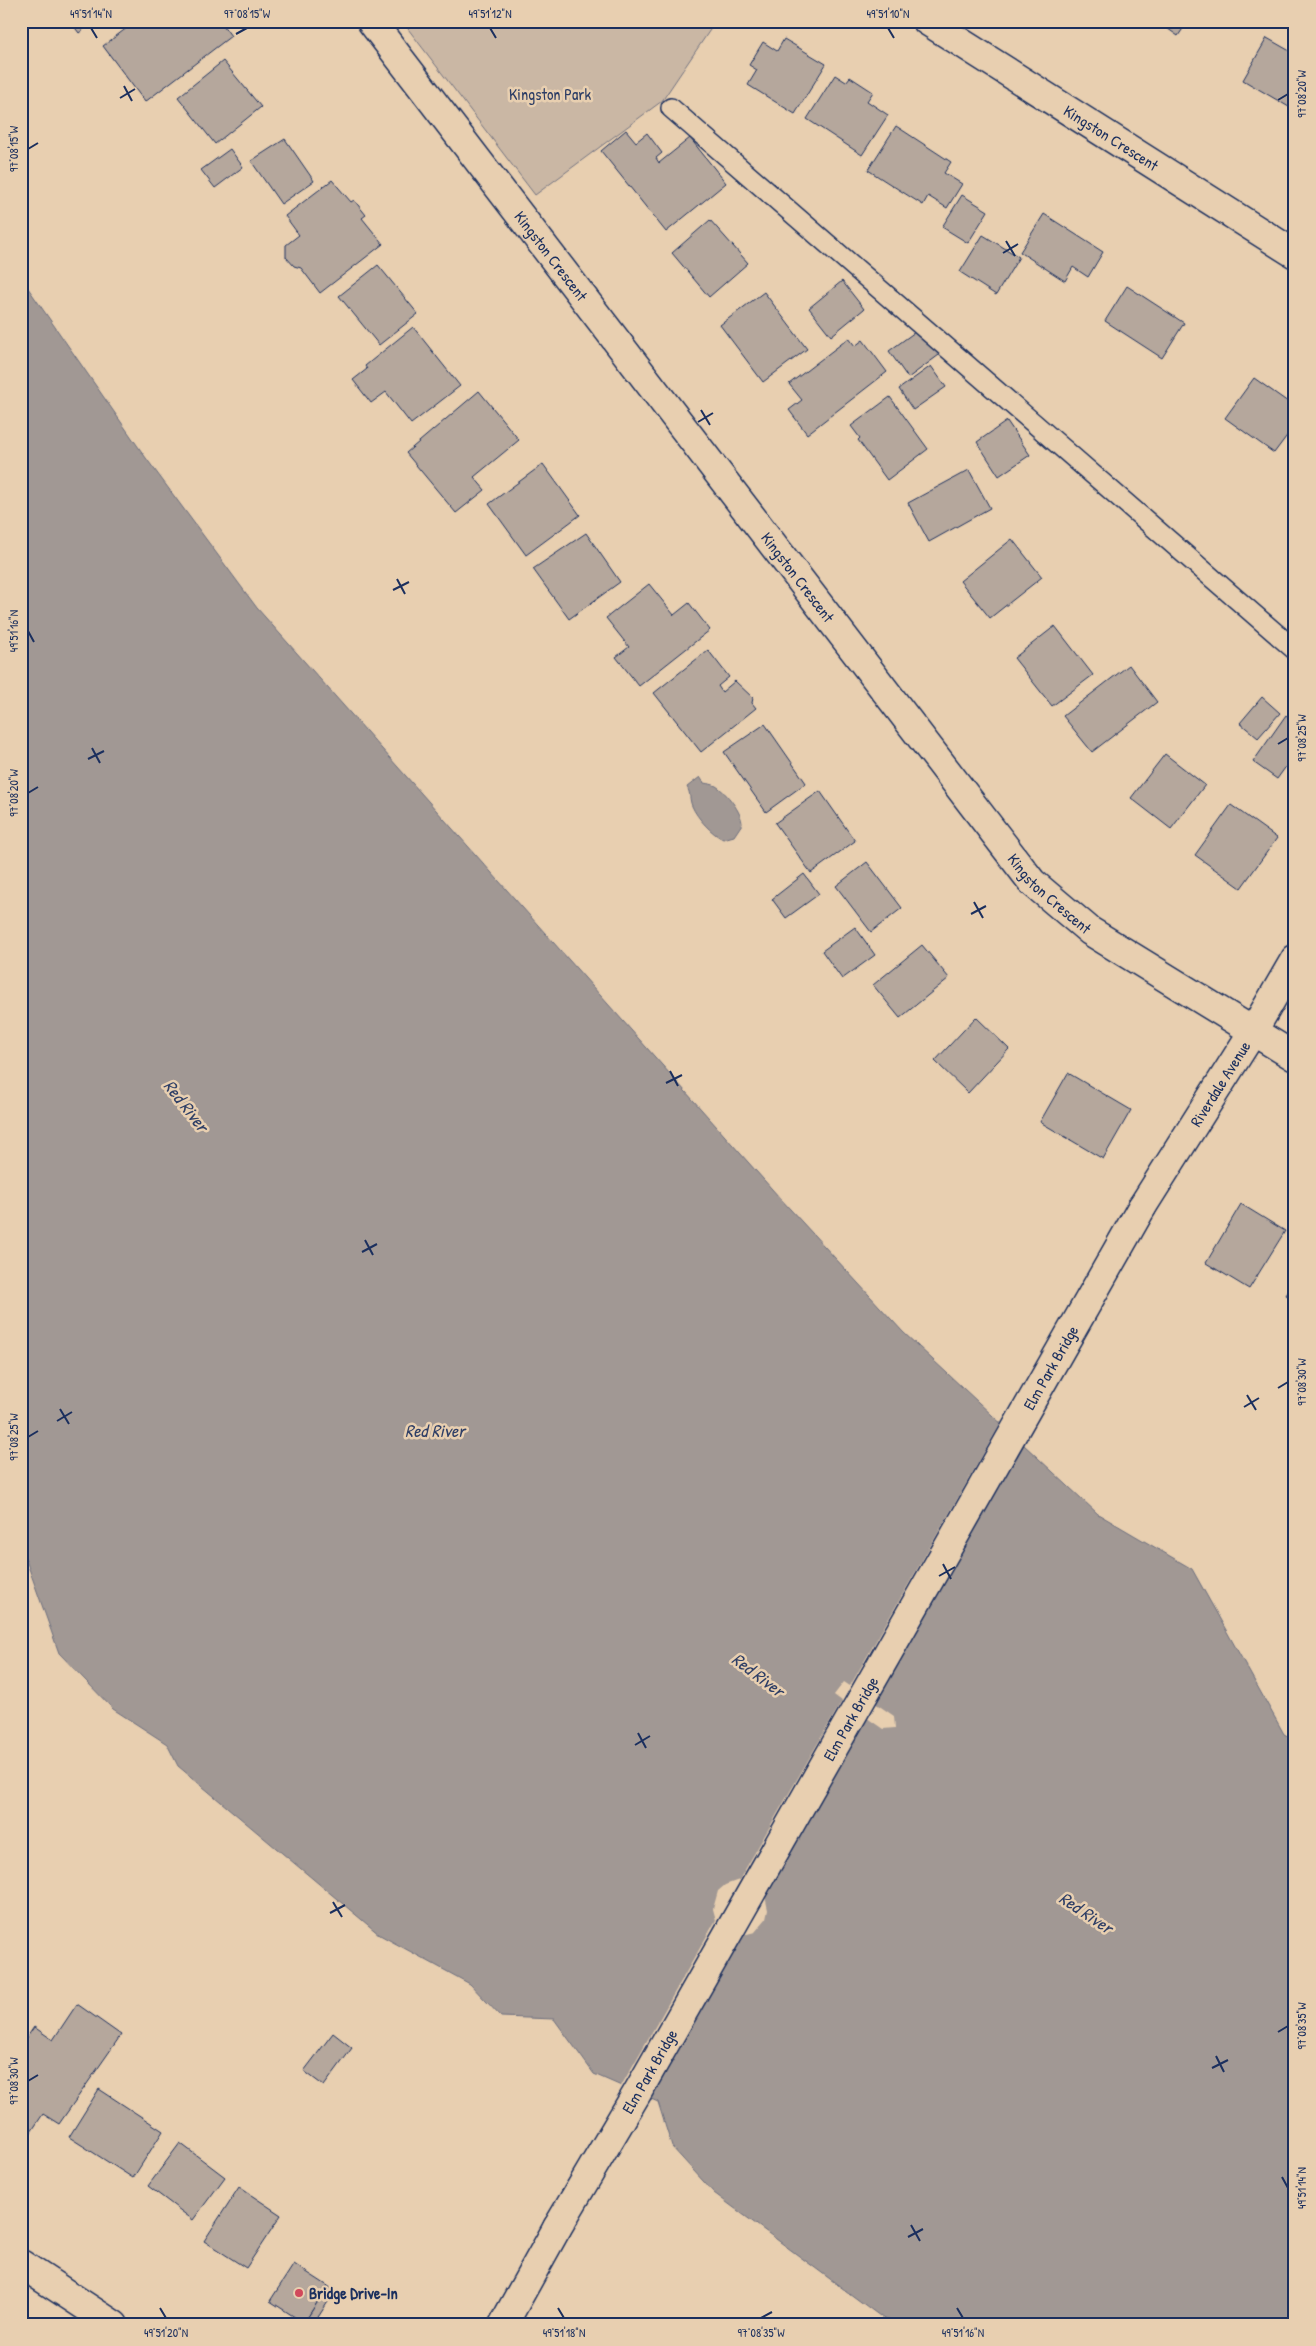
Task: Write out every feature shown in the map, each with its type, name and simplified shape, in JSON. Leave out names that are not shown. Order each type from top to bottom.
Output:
[{"type":"street","name":"Kingston Crescent","points":[[371,21],[1032,882],[1090,931],[1295,1058]]},
{"type":"street","name":"Kingston Crescent","points":[[927,21],[1295,254]]},
{"type":"street","name":"Riverdale Avenue","points":[[1142,1207],[1252,1033],[1295,959]]},
{"type":"street","name":"Elm Park Bridge","points":[[503,2325],[1142,1207]]},
{"type":"street","points":[[21,2264],[114,2325]]},
{"type":"lane","points":[[671,108],[1295,650]]},
{"type":"green space","name":"Kingston Park","points":[[402,21],[716,21],[662,101],[535,195]]},
{"type":"water","name":"Red River","points":[[21,278],[146,458],[257,608],[779,1197],[903,1332],[1098,1514],[1192,1569],[1284,1734],[1295,1740],[1295,2325],[911,2325],[884,2319],[714,2193],[672,2147],[658,2102],[594,2074],[554,2019],[501,2017],[470,1984],[380,1935],[178,1766],[167,1744],[113,1709],[59,1653],[21,1546]]},
{"type":"water","points":[[700,777],[704,783],[715,785],[720,789],[729,797],[736,808],[742,824],[734,836],[723,839],[719,837],[705,825],[694,811],[687,787]]},
{"type":"pier","points":[[1002,1421],[1025,1442],[875,1703],[894,1716],[895,1728],[883,1729],[867,1718],[765,1896],[768,1910],[766,1919],[755,1932],[743,1935],[648,2100],[620,2088],[716,1920],[713,1909],[718,1891],[725,1885],[739,1880],[842,1701],[834,1695],[844,1682],[850,1686]]},
{"type":"building","points":[[70,21],[94,21],[79,33]]},
{"type":"building","points":[[136,21],[220,21],[231,36],[145,102],[103,46]]},
{"type":"building","points":[[1157,21],[1188,21],[1178,36]]},
{"type":"building","points":[[1267,38],[1295,54],[1294,110],[1243,80]]},
{"type":"building","points":[[784,39],[826,64],[795,114],[748,85],[757,70],[749,65],[763,42],[777,51]]},
{"type":"building","points":[[223,61],[261,107],[215,144],[178,97]]},
{"type":"building","points":[[835,75],[846,82],[850,77],[873,92],[867,101],[888,115],[862,155],[807,119]]},
{"type":"building","points":[[896,126],[951,162],[944,173],[962,184],[947,208],[928,196],[923,205],[868,170]]},
{"type":"building","points":[[626,130],[636,142],[647,133],[662,153],[656,158],[659,163],[690,138],[726,183],[666,232],[601,151]]},
{"type":"building","points":[[285,139],[314,181],[281,204],[251,161]]},
{"type":"building","points":[[230,149],[243,167],[215,188],[201,170]]},
{"type":"building","points":[[332,180],[351,202],[354,200],[366,215],[362,218],[383,244],[320,293],[301,268],[294,266],[286,257],[286,245],[299,235],[285,216]]},
{"type":"building","points":[[962,195],[988,211],[968,243],[942,227]]},
{"type":"building","points":[[1044,214],[1103,252],[1088,277],[1073,267],[1065,281],[1020,252]]},
{"type":"building","points":[[710,220],[748,263],[709,297],[672,253]]},
{"type":"building","points":[[983,235],[1019,257],[996,295],[960,272]]},
{"type":"building","points":[[378,265],[418,314],[379,345],[339,296]]},
{"type":"building","points":[[842,281],[864,309],[831,336],[809,308]]},
{"type":"building","points":[[1127,286],[1184,323],[1162,358],[1105,321]]},
{"type":"building","points":[[764,292],[807,349],[763,382],[720,325]]},
{"type":"building","points":[[413,327],[460,386],[411,424],[386,392],[371,403],[353,380],[367,369],[365,366]]},
{"type":"building","points":[[919,329],[939,355],[908,378],[889,351]]},
{"type":"building","points":[[849,338],[855,346],[863,340],[887,372],[807,434],[789,410],[802,400],[789,384]]},
{"type":"building","points":[[931,366],[946,387],[913,410],[899,389]]},
{"type":"building","points":[[1254,378],[1295,407],[1295,425],[1274,453],[1225,418]]},
{"type":"building","points":[[479,391],[519,440],[474,477],[485,490],[456,513],[406,453]]},
{"type":"building","points":[[890,397],[928,449],[887,480],[858,440],[860,438],[851,426]]},
{"type":"building","points":[[1007,421],[1030,455],[999,476],[977,442]]},
{"type":"building","points":[[543,464],[580,515],[526,555],[489,504]]},
{"type":"building","points":[[969,470],[990,508],[929,542],[908,503]]},
{"type":"building","points":[[586,533],[620,582],[569,619],[533,569]]},
{"type":"building","points":[[1012,539],[1042,577],[990,618],[960,581]]},
{"type":"building","points":[[649,584],[674,615],[689,603],[710,630],[639,686],[616,657],[629,647],[606,618]]},
{"type":"building","points":[[1055,626],[1093,675],[1052,706],[1014,658]]},
{"type":"building","points":[[708,650],[729,677],[718,686],[722,692],[735,681],[753,698],[752,703],[756,708],[701,752],[654,693]]},
{"type":"building","points":[[1129,665],[1157,702],[1092,752],[1063,716]]},
{"type":"building","points":[[1262,697],[1280,713],[1258,738],[1240,723]]},
{"type":"building","points":[[1286,715],[1295,722],[1295,754],[1277,779],[1253,762]]},
{"type":"building","points":[[765,724],[806,783],[766,812],[724,752]]},
{"type":"building","points":[[1165,754],[1205,785],[1171,829],[1131,798]]},
{"type":"building","points":[[820,791],[855,841],[811,873],[775,823]]},
{"type":"building","points":[[1231,805],[1277,838],[1241,888],[1195,855]]},
{"type":"building","points":[[867,862],[902,908],[871,932],[836,886]]},
{"type":"building","points":[[804,874],[819,894],[786,918],[772,899]]},
{"type":"building","points":[[855,927],[875,955],[842,979],[822,951]]},
{"type":"building","points":[[922,945],[949,978],[900,1018],[873,985]]},
{"type":"building","points":[[976,1017],[1009,1049],[968,1093],[935,1061]]},
{"type":"building","points":[[1068,1073],[1131,1110],[1103,1159],[1040,1122]]},
{"type":"building","points":[[1241,1204],[1285,1231],[1249,1289],[1206,1263]]},
{"type":"building","points":[[1295,1281],[1295,1300],[1286,1295]]},
{"type":"building","points":[[77,2004],[121,2035],[59,2124],[43,2114],[27,2138],[21,2134],[21,2046],[34,2027],[53,2040]]},
{"type":"building","points":[[333,2033],[352,2048],[324,2086],[304,2071]]},
{"type":"building","points":[[99,2089],[163,2131],[133,2178],[69,2137]]},
{"type":"building","points":[[180,2143],[225,2177],[193,2220],[148,2186]]},
{"type":"building","points":[[239,2187],[281,2215],[246,2268],[204,2241]]},
{"type":"building","name":"Bridge Drive-In","points":[[294,2264],[328,2286],[304,2323],[270,2301]]},
{"type":"building","points":[[328,2286],[335,2291],[313,2325],[306,2325],[304,2323]]},
{"type":"place","name":"Bridge Drive-In","points":[[299,2293]]}]
